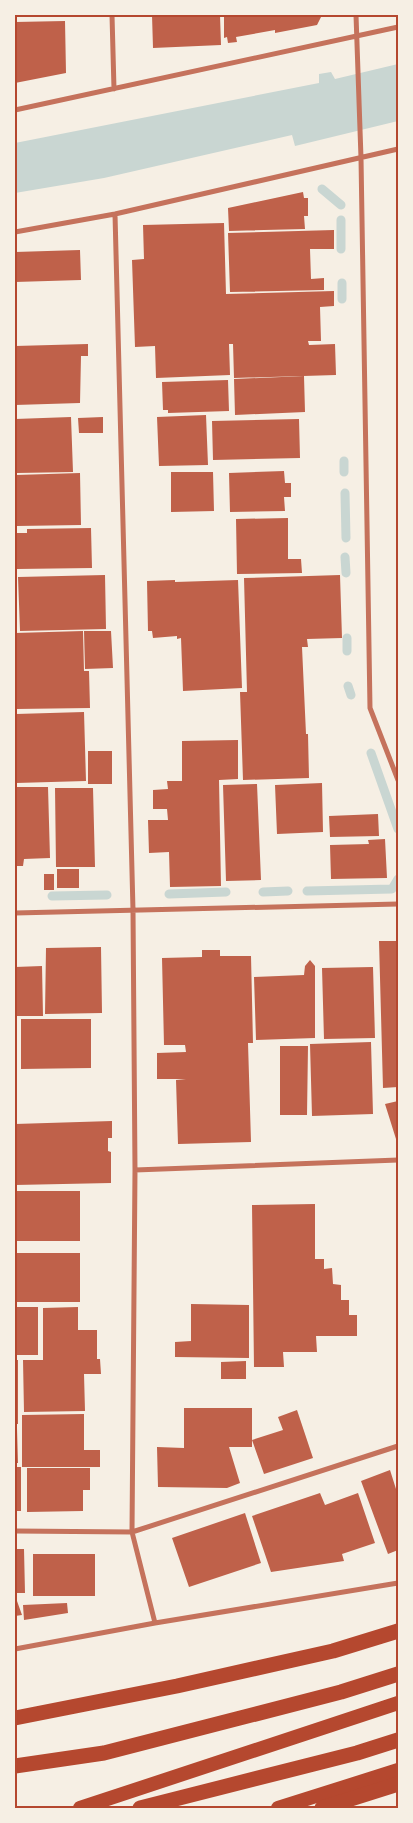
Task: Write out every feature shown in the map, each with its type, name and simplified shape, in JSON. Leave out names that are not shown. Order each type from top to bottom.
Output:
[{"type":"highway","points":[[15,1718],[177,1686],[333,1652],[398,1631]]},
{"type":"highway","points":[[15,1766],[104,1753],[341,1692],[398,1674]]},
{"type":"highway","points":[[80,1808],[398,1702]]},
{"type":"highway","points":[[140,1808],[357,1753],[398,1740]]},
{"type":"highway","points":[[278,1808],[398,1770]]},
{"type":"highway","points":[[322,1808],[398,1784]]},
{"type":"street","points":[[112,15],[114,89]]},
{"type":"street","points":[[356,15],[361,158],[370,708],[398,780]]},
{"type":"street","points":[[15,110],[398,27]]},
{"type":"street","points":[[15,232],[115,214],[398,149]]},
{"type":"street","points":[[115,214],[133,910],[135,1170],[132,1532],[155,1623]]},
{"type":"street","points":[[15,913],[398,904]]},
{"type":"street","points":[[135,1170],[398,1160]]},
{"type":"street","points":[[15,1531],[132,1532],[398,1446]]},
{"type":"street","points":[[15,1649],[155,1623],[398,1583]]},
{"type":"shaded area","points":[[398,64],[398,121],[295,146],[292,135],[104,178],[15,193],[15,143],[319,83],[319,74],[331,72],[335,79]]},
{"type":"building","points":[[152,15],[220,15],[221,45],[153,48]]},
{"type":"building","points":[[224,15],[322,15],[317,25],[275,33],[275,30],[236,37],[237,42],[228,43],[227,37],[224,38]]},
{"type":"building","points":[[65,21],[66,73],[15,83],[15,22]]},
{"type":"building","points":[[303,192],[304,198],[308,198],[308,216],[304,216],[305,229],[229,231],[228,208]]},
{"type":"building","points":[[224,223],[226,294],[334,291],[334,306],[320,307],[321,341],[308,341],[309,345],[335,344],[336,375],[234,378],[233,344],[229,344],[230,375],[156,378],[155,346],[135,347],[132,260],[144,259],[143,225]]},
{"type":"building","points":[[334,230],[334,249],[310,249],[311,279],[324,278],[324,290],[230,292],[228,233]]},
{"type":"building","points":[[80,250],[81,280],[15,282],[15,252]]},
{"type":"building","points":[[88,344],[88,356],[81,356],[80,403],[15,405],[15,346]]},
{"type":"building","points":[[304,376],[305,412],[235,415],[234,379]]},
{"type":"building","points":[[228,380],[229,411],[168,413],[168,410],[163,410],[162,382]]},
{"type":"building","points":[[206,415],[208,465],[159,466],[157,417]]},
{"type":"building","points":[[71,417],[73,472],[17,473],[15,419]]},
{"type":"building","points":[[103,417],[103,433],[79,433],[78,418]]},
{"type":"building","points":[[299,419],[300,458],[213,460],[212,421]]},
{"type":"building","points":[[284,471],[285,483],[291,483],[291,497],[284,497],[285,511],[230,512],[229,473]]},
{"type":"building","points":[[171,472],[213,472],[214,511],[171,512]]},
{"type":"building","points":[[80,473],[81,525],[17,526],[16,475]]},
{"type":"building","points":[[288,518],[288,559],[301,559],[302,573],[237,574],[236,519]]},
{"type":"building","points":[[91,528],[92,568],[17,569],[16,533],[27,533],[27,529]]},
{"type":"building","points":[[105,575],[106,629],[20,631],[18,577]]},
{"type":"building","points":[[340,575],[342,638],[307,639],[308,647],[302,647],[309,778],[243,780],[240,692],[247,692],[244,578]]},
{"type":"building","points":[[175,580],[175,582],[238,580],[242,688],[183,691],[181,638],[177,639],[177,636],[153,638],[152,631],[148,631],[147,581]]},
{"type":"building","points":[[83,631],[84,671],[89,671],[90,708],[16,709],[15,633]]},
{"type":"building","points":[[84,631],[111,631],[113,668],[85,669]]},
{"type":"building","points":[[84,712],[86,781],[16,783],[16,714]]},
{"type":"building","points":[[238,740],[238,779],[219,780],[221,886],[170,887],[169,852],[149,853],[148,820],[168,820],[167,809],[153,809],[153,790],[168,789],[167,781],[182,781],[182,741]]},
{"type":"building","points":[[88,751],[112,751],[112,784],[88,784]]},
{"type":"building","points":[[322,783],[323,832],[277,834],[275,785]]},
{"type":"building","points":[[257,784],[261,880],[226,881],[223,785]]},
{"type":"building","points":[[15,787],[48,787],[50,858],[24,859],[23,866],[16,866]]},
{"type":"building","points":[[55,788],[93,788],[95,867],[56,867]]},
{"type":"building","points":[[378,814],[379,836],[330,837],[329,816]]},
{"type":"building","points":[[385,839],[387,878],[331,879],[330,845],[369,844],[368,840]]},
{"type":"building","points":[[57,869],[79,869],[79,888],[57,888]]},
{"type":"building","points":[[44,874],[54,874],[54,890],[44,890]]},
{"type":"building","points":[[379,941],[398,941],[398,1087],[383,1088]]},
{"type":"building","points":[[101,947],[102,1013],[45,1014],[46,948]]},
{"type":"building","points":[[202,950],[220,950],[220,956],[251,956],[253,1043],[248,1043],[251,1142],[178,1144],[176,1080],[186,1079],[157,1079],[157,1053],[186,1052],[185,1045],[164,1045],[162,958],[202,957]]},
{"type":"building","points":[[310,960],[315,966],[315,1038],[256,1040],[254,977],[304,975],[305,966]]},
{"type":"building","points":[[42,966],[43,1016],[15,1016],[15,967]]},
{"type":"building","points":[[373,967],[375,1038],[324,1039],[322,968]]},
{"type":"building","points":[[21,1019],[91,1019],[91,1068],[21,1069]]},
{"type":"building","points":[[371,1042],[373,1114],[312,1116],[310,1044]]},
{"type":"building","points":[[280,1046],[308,1046],[307,1115],[280,1115]]},
{"type":"building","points":[[398,1101],[398,1139],[396,1139],[385,1104]]},
{"type":"building","points":[[112,1121],[112,1138],[108,1138],[108,1151],[111,1152],[111,1183],[15,1185],[15,1124]]},
{"type":"building","points":[[15,1191],[80,1191],[80,1241],[15,1241]]},
{"type":"building","points":[[315,1204],[315,1259],[324,1259],[324,1269],[332,1268],[333,1284],[341,1285],[341,1300],[349,1300],[349,1315],[357,1315],[357,1336],[316,1336],[317,1352],[283,1352],[284,1367],[254,1367],[252,1205]]},
{"type":"building","points":[[15,1253],[80,1253],[80,1302],[15,1302]]},
{"type":"building","points":[[191,1304],[249,1305],[249,1358],[175,1357],[175,1342],[191,1341]]},
{"type":"building","points":[[15,1307],[38,1307],[38,1355],[15,1355]]},
{"type":"building","points":[[78,1307],[78,1330],[97,1330],[97,1359],[100,1359],[101,1374],[84,1374],[85,1411],[24,1412],[23,1360],[43,1360],[43,1308]]},
{"type":"building","points":[[15,1360],[18,1360],[18,1424],[15,1424]]},
{"type":"building","points":[[246,1361],[246,1379],[221,1379],[221,1362]]},
{"type":"building","points":[[184,1408],[252,1408],[252,1447],[229,1447],[240,1483],[227,1488],[158,1487],[157,1447],[184,1448]]},
{"type":"building","points":[[297,1410],[313,1458],[264,1474],[252,1440],[283,1430],[278,1417]]},
{"type":"building","points":[[84,1414],[84,1450],[100,1450],[100,1467],[22,1467],[22,1415]]},
{"type":"building","points":[[15,1428],[17,1428],[18,1463],[15,1463]]},
{"type":"building","points":[[15,1467],[21,1467],[21,1511],[15,1511]]},
{"type":"building","points":[[27,1468],[90,1468],[90,1490],[83,1490],[83,1511],[27,1512]]},
{"type":"building","points":[[390,1470],[396,1489],[398,1488],[398,1550],[388,1554],[361,1481]]},
{"type":"building","points":[[320,1493],[325,1505],[358,1493],[375,1543],[342,1554],[344,1561],[271,1572],[252,1516]]},
{"type":"building","points":[[245,1513],[261,1563],[189,1587],[172,1538]]},
{"type":"building","points":[[15,1549],[24,1549],[25,1593],[15,1593]]},
{"type":"building","points":[[33,1554],[95,1554],[95,1596],[33,1596]]},
{"type":"building","points":[[15,1600],[17,1601],[22,1615],[15,1616]]},
{"type":"building","points":[[67,1603],[68,1613],[24,1620],[23,1605]]},
{"type":"waterway","points":[[322,189],[341,205]]},
{"type":"waterway","points":[[341,220],[341,249]]},
{"type":"waterway","points":[[342,283],[342,299]]},
{"type":"waterway","points":[[344,461],[344,472]]},
{"type":"waterway","points":[[345,493],[346,538]]},
{"type":"waterway","points":[[345,557],[346,573]]},
{"type":"waterway","points":[[347,638],[347,651]]},
{"type":"waterway","points":[[348,686],[351,695]]},
{"type":"waterway","points":[[371,753],[398,829]]},
{"type":"waterway","points":[[307,891],[392,889],[398,879]]},
{"type":"waterway","points":[[263,892],[288,891]]},
{"type":"waterway","points":[[169,894],[226,892]]},
{"type":"waterway","points":[[52,896],[107,895]]}]
